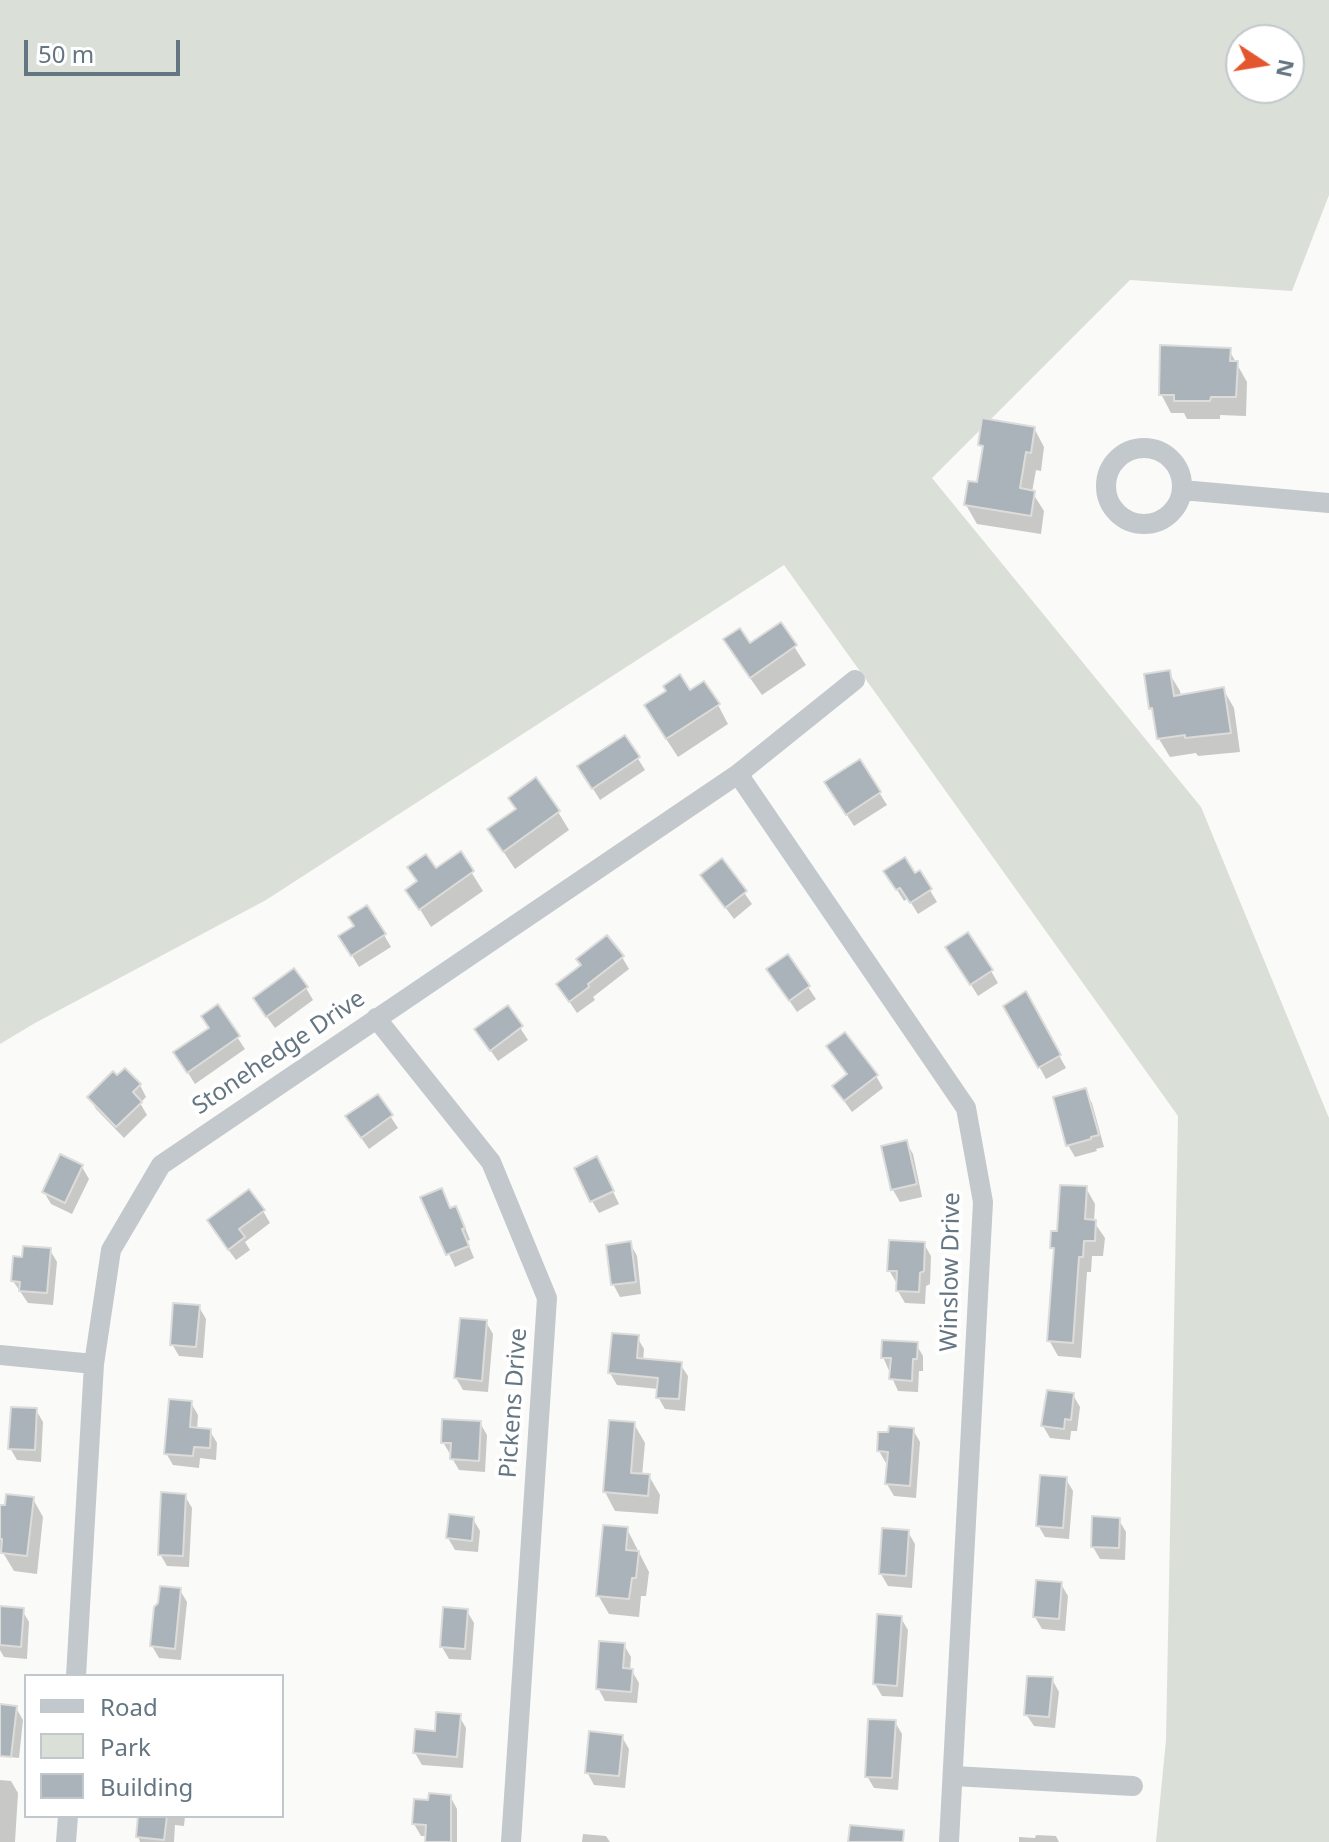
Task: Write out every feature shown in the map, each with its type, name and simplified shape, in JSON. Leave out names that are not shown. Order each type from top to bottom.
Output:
[{"type":"street","points":[[1182,490],[1329,503]]},
{"type":"street","name":"Stonehedge Drive","points":[[76,1674],[94,1364],[111,1250],[161,1165],[738,774],[855,680]]},
{"type":"street","name":"Winslow Drive","points":[[738,774],[966,1108],[983,1202],[949,1842]]},
{"type":"street","name":"Pickens Drive","points":[[376,1018],[491,1162],[547,1298],[511,1842]]},
{"type":"street","points":[[0,1355],[94,1364]]},
{"type":"street","points":[[954,1776],[1133,1786]]},
{"type":"street","points":[[66,1842],[68,1818]]},
{"type":"green space","points":[[0,0],[1329,0],[1329,195],[1292,291],[1130,280],[932,478],[1201,807],[1329,1118],[1329,1842],[1156,1842],[1166,1740],[1178,1116],[784,565],[266,900],[0,1044]]},
{"type":"building","points":[[1160,345],[1231,348],[1230,361],[1238,361],[1236,397],[1174,401],[1174,395],[1159,395]]},
{"type":"building","points":[[982,418],[1035,427],[1031,453],[1026,452],[1020,488],[1035,491],[1031,516],[964,505],[968,481],[977,482],[983,446],[978,445]]},
{"type":"building","points":[[781,622],[797,645],[750,678],[723,639],[740,628],[750,643]]},
{"type":"building","points":[[1170,670],[1174,696],[1224,687],[1231,733],[1157,739],[1144,674]]},
{"type":"building","points":[[680,674],[690,690],[704,681],[720,704],[666,739],[644,705],[666,691],[663,686]]},
{"type":"building","points":[[625,735],[640,757],[592,789],[577,766]]},
{"type":"building","points":[[860,759],[881,792],[846,815],[824,782]]},
{"type":"building","points":[[536,777],[560,811],[503,852],[487,829],[516,809],[508,798]]},
{"type":"building","points":[[461,851],[474,871],[419,910],[405,890],[417,881],[407,867],[426,854],[436,868]]},
{"type":"building","points":[[905,857],[915,873],[920,870],[932,889],[910,903],[883,871]]},
{"type":"building","points":[[722,858],[747,891],[725,908],[700,875]]},
{"type":"building","points":[[367,905],[386,934],[351,956],[338,936],[354,926],[348,917]]},
{"type":"building","points":[[968,932],[993,970],[970,985],[945,947]]},
{"type":"building","points":[[607,935],[624,956],[569,1002],[556,984],[581,965],[576,959]]},
{"type":"building","points":[[788,954],[810,986],[789,1001],[766,969]]},
{"type":"building","points":[[294,968],[308,987],[266,1017],[253,998]]},
{"type":"building","points":[[1026,991],[1061,1055],[1038,1068],[1003,1006]]},
{"type":"building","points":[[218,1004],[240,1036],[187,1073],[173,1052],[209,1028],[201,1016]]},
{"type":"building","points":[[508,1005],[523,1026],[490,1051],[474,1029]]},
{"type":"building","points":[[845,1032],[878,1075],[844,1101],[832,1086],[847,1074],[826,1046]]},
{"type":"building","points":[[125,1068],[141,1084],[133,1092],[142,1102],[116,1127],[87,1097],[113,1071],[117,1075]]},
{"type":"building","points":[[1086,1088],[1099,1135],[1066,1146],[1053,1097]]},
{"type":"building","points":[[378,1094],[393,1115],[361,1138],[345,1116]]},
{"type":"building","points":[[907,1140],[917,1184],[891,1190],[881,1146]]},
{"type":"building","points":[[60,1154],[83,1165],[65,1203],[42,1192]]},
{"type":"building","points":[[597,1156],[614,1191],[590,1202],[574,1168]]},
{"type":"building","points":[[1060,1185],[1087,1186],[1085,1219],[1096,1220],[1095,1241],[1084,1241],[1083,1257],[1079,1257],[1073,1343],[1047,1341],[1054,1248],[1050,1248],[1051,1231],[1057,1231]]},
{"type":"building","points":[[442,1188],[450,1208],[456,1206],[469,1246],[446,1255],[420,1197]]},
{"type":"building","points":[[249,1189],[265,1210],[239,1229],[245,1237],[228,1250],[207,1220]]},
{"type":"building","points":[[889,1240],[925,1242],[924,1271],[920,1273],[919,1292],[896,1291],[897,1271],[887,1271]]},
{"type":"building","points":[[631,1241],[636,1282],[611,1285],[606,1245]]},
{"type":"building","points":[[23,1246],[51,1248],[47,1293],[19,1291],[20,1282],[11,1281],[13,1256],[22,1257]]},
{"type":"building","points":[[173,1303],[200,1305],[196,1347],[170,1345]]},
{"type":"building","points":[[460,1318],[487,1320],[482,1381],[454,1378]]},
{"type":"building","points":[[612,1333],[639,1335],[637,1358],[682,1362],[679,1399],[656,1398],[658,1378],[608,1373]]},
{"type":"building","points":[[882,1340],[918,1342],[912,1381],[889,1379],[891,1358],[881,1358]]},
{"type":"building","points":[[1047,1390],[1074,1393],[1071,1420],[1065,1419],[1064,1429],[1041,1426]]},
{"type":"building","points":[[169,1399],[192,1401],[190,1427],[211,1429],[210,1448],[194,1447],[193,1456],[164,1454]]},
{"type":"building","points":[[11,1407],[37,1408],[35,1450],[8,1449]]},
{"type":"building","points":[[442,1419],[481,1421],[479,1461],[450,1459],[451,1443],[441,1443]]},
{"type":"building","points":[[609,1420],[635,1422],[631,1473],[650,1474],[648,1496],[603,1492]]},
{"type":"building","points":[[889,1426],[914,1428],[910,1486],[885,1484],[888,1452],[877,1451],[878,1432],[888,1432]]},
{"type":"building","points":[[1040,1475],[1067,1477],[1063,1528],[1036,1526]]},
{"type":"building","points":[[161,1492],[186,1494],[183,1556],[158,1555]]},
{"type":"building","points":[[6,1494],[34,1497],[27,1556],[1,1553],[0,1505],[5,1505]]},
{"type":"building","points":[[449,1514],[474,1517],[472,1541],[446,1538]]},
{"type":"building","points":[[1092,1516],[1120,1518],[1119,1548],[1091,1547]]},
{"type":"building","points":[[603,1525],[628,1527],[626,1550],[639,1551],[636,1578],[632,1578],[629,1599],[596,1596]]},
{"type":"building","points":[[882,1528],[909,1530],[906,1576],[879,1574]]},
{"type":"building","points":[[1036,1580],[1062,1582],[1059,1619],[1033,1617]]},
{"type":"building","points":[[160,1586],[181,1588],[175,1649],[150,1646],[154,1607],[158,1603]]},
{"type":"building","points":[[0,1606],[24,1608],[21,1647],[0,1645]]},
{"type":"building","points":[[443,1607],[468,1609],[465,1649],[440,1647]]},
{"type":"building","points":[[877,1614],[902,1616],[897,1686],[873,1684]]},
{"type":"building","points":[[599,1641],[625,1643],[623,1668],[633,1669],[631,1692],[596,1689]]},
{"type":"building","points":[[1027,1676],[1053,1677],[1049,1717],[1024,1715]]},
{"type":"building","points":[[0,1704],[17,1706],[11,1757],[0,1756]]},
{"type":"building","points":[[436,1712],[461,1714],[457,1757],[413,1753],[415,1729],[435,1731]]},
{"type":"building","points":[[868,1719],[896,1720],[892,1778],[865,1777]]},
{"type":"building","points":[[589,1731],[623,1735],[619,1776],[585,1773]]},
{"type":"building","points":[[429,1793],[451,1795],[451,1842],[425,1842],[426,1825],[412,1824],[414,1799],[428,1800]]},
{"type":"building","points":[[138,1818],[167,1818],[164,1840],[136,1837]]},
{"type":"building","points":[[850,1825],[904,1830],[903,1842],[848,1842]]}]
